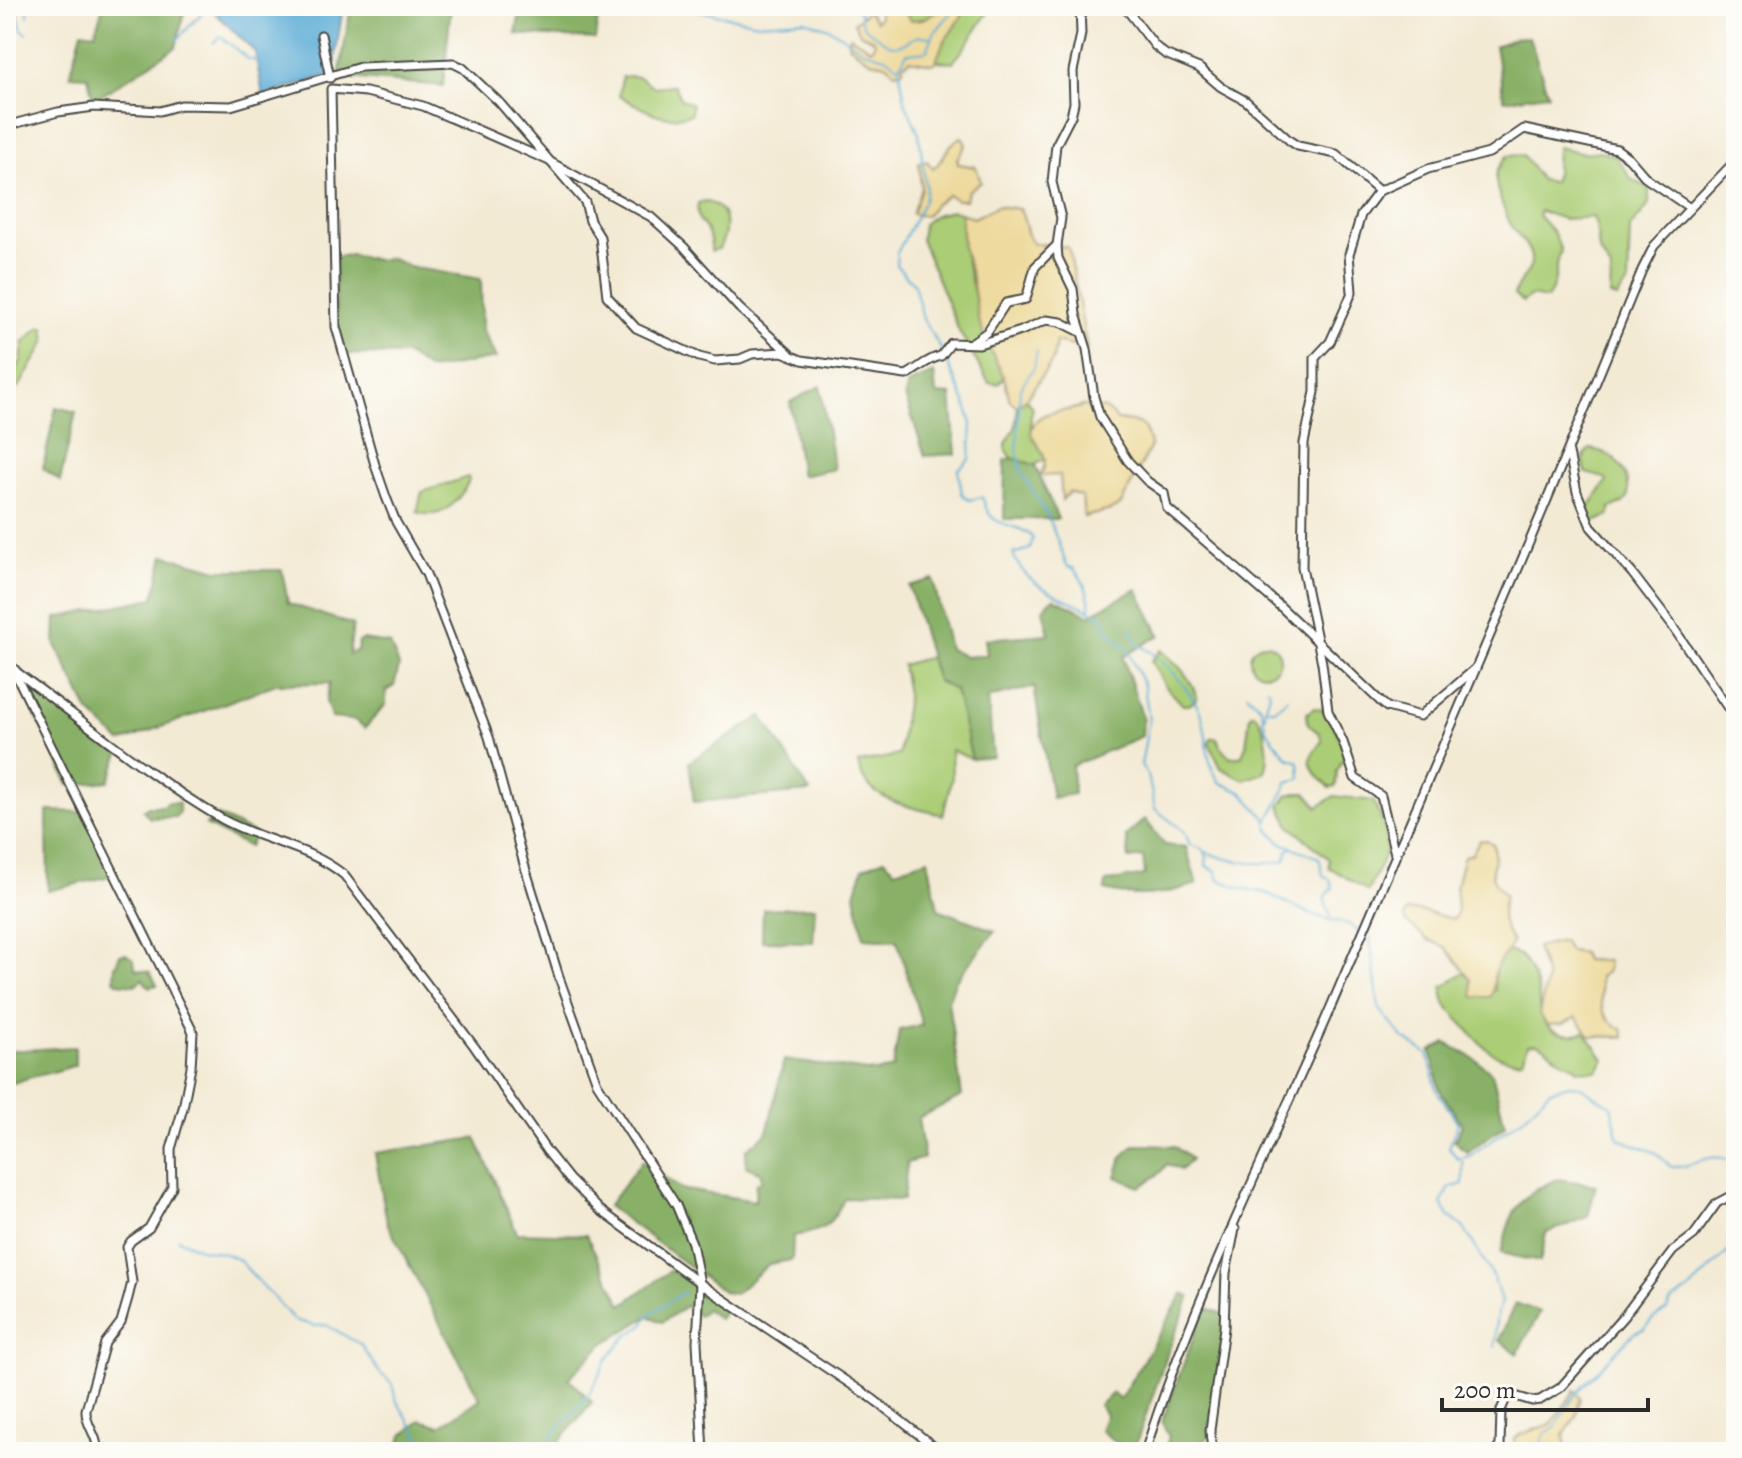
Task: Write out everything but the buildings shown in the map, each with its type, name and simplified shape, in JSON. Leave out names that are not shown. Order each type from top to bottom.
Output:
[{"type":"street","points":[[1080,6],[1081,34],[1073,71],[1074,103],[1056,145],[1052,182],[1061,218],[1058,258],[1073,289],[1100,417],[1128,461],[1164,493],[1167,508],[1281,607],[1387,707],[1420,716],[1477,668]]},
{"type":"street","points":[[1124,6],[1155,46],[1165,54],[1199,68],[1221,87],[1246,101],[1298,146],[1336,154],[1379,191]]},
{"type":"street","points":[[321,35],[331,89],[336,327],[375,465],[396,522],[434,593],[489,737],[560,980],[597,1083],[676,1205],[692,1243],[700,1283],[697,1342],[703,1452]]},
{"type":"street","points":[[6,126],[58,112],[94,107],[160,111],[181,105],[231,106],[360,67],[457,64],[499,102],[585,202],[590,221],[600,237],[607,296],[630,323],[699,357],[715,361],[740,359],[752,354],[789,353]]},
{"type":"street","points":[[331,89],[366,92],[423,106],[547,160],[651,217],[684,247],[739,308],[789,353],[802,360],[906,375],[917,371],[930,358],[941,356],[951,343],[992,340],[1046,320],[1061,322],[1081,332]]},
{"type":"street","points":[[1396,856],[1381,796],[1355,778],[1328,711],[1301,555],[1304,443],[1315,392],[1314,362],[1317,353],[1333,337],[1352,292],[1349,254],[1361,215],[1379,191],[1428,169],[1489,153],[1524,129],[1617,149],[1647,179],[1690,208]]},
{"type":"street","points":[[1145,1452],[1192,1318],[1396,856],[1654,246],[1736,160]]},
{"type":"street","points":[[971,343],[987,332],[1006,303],[1026,299],[1035,267],[1057,245]]},
{"type":"street","points":[[1568,450],[1577,492],[1591,527],[1671,624],[1736,720]]},
{"type":"street","points":[[9,663],[180,793],[239,828],[308,853],[344,875],[474,1046],[569,1179],[600,1210],[700,1283],[873,1399],[941,1452]]},
{"type":"street","points":[[9,663],[193,1032],[191,1067],[171,1149],[172,1187],[149,1228],[127,1247],[132,1282],[128,1298],[121,1322],[105,1343],[89,1395],[85,1419],[98,1440],[97,1452]]},
{"type":"street","points":[[1495,1452],[1500,1446],[1501,1410],[1508,1394],[1532,1401],[1540,1400],[1560,1388],[1624,1316],[1673,1251],[1694,1235],[1717,1203],[1736,1193]]},
{"type":"street","points":[[1212,1452],[1209,1437],[1224,1328],[1226,1273],[1238,1215]]},
{"type":"green space","points":[[103,6],[186,6],[176,47],[93,101],[88,76],[70,75],[82,31],[95,33]]},
{"type":"green space","points":[[351,6],[451,6],[443,86],[339,77]]},
{"type":"green space","points":[[521,6],[595,6],[599,10],[595,39],[516,34]]},
{"type":"green space","points":[[904,6],[945,6],[929,17],[911,20],[903,11]]},
{"type":"green space","points":[[969,6],[993,6],[953,62],[936,61],[943,43]]},
{"type":"green space","points":[[1529,37],[1548,94],[1504,100],[1495,46]]},
{"type":"green space","points":[[622,77],[639,77],[654,87],[674,85],[681,100],[692,104],[691,114],[661,116],[619,96]]},
{"type":"green space","points":[[1557,147],[1584,153],[1600,151],[1616,156],[1632,180],[1649,188],[1649,205],[1630,228],[1628,283],[1617,298],[1610,296],[1611,270],[1599,250],[1593,217],[1564,219],[1540,211],[1538,215],[1554,233],[1561,251],[1553,287],[1547,299],[1531,296],[1523,302],[1514,295],[1530,268],[1531,257],[1502,205],[1496,183],[1497,172],[1507,156],[1523,155],[1541,180],[1553,182]]},
{"type":"green space","points":[[705,201],[719,209],[726,227],[719,249],[711,251],[711,241],[698,216],[698,203]]},
{"type":"green space","points":[[952,210],[961,213],[963,248],[986,341],[1004,377],[998,384],[989,383],[959,331],[921,239],[923,224],[935,215]]},
{"type":"green space","points":[[350,255],[377,260],[390,258],[410,267],[481,279],[482,330],[496,358],[429,370],[407,355],[344,354],[336,327],[335,257]]},
{"type":"green space","points":[[44,327],[46,341],[19,387],[15,388],[10,380],[21,361],[24,342]]},
{"type":"green space","points":[[934,373],[936,394],[951,395],[956,454],[925,456],[905,396],[908,384]]},
{"type":"green space","points":[[820,386],[834,469],[801,476],[790,402]]},
{"type":"green space","points":[[1026,399],[1033,408],[1033,434],[1046,459],[1034,465],[1012,458],[1006,451],[1006,444],[1015,428],[1018,405]]},
{"type":"green space","points":[[56,407],[76,412],[60,481],[43,468]]},
{"type":"green space","points":[[1590,449],[1607,454],[1620,465],[1628,489],[1628,498],[1610,508],[1610,515],[1597,521],[1591,520],[1588,508],[1607,481],[1586,473],[1584,460]]},
{"type":"green space","points":[[1012,458],[1035,465],[1058,519],[1004,519],[1005,460]]},
{"type":"green space","points":[[468,477],[465,489],[449,508],[435,514],[417,512],[422,492]]},
{"type":"green space","points":[[164,555],[217,570],[282,570],[288,603],[353,625],[349,655],[357,650],[359,642],[363,640],[390,644],[399,666],[394,686],[386,691],[386,704],[365,728],[355,720],[332,718],[326,702],[330,683],[276,684],[121,742],[89,712],[55,643],[56,618],[154,598]]},
{"type":"green space","points":[[933,579],[949,649],[966,657],[987,655],[985,639],[1049,634],[1043,609],[1054,598],[1089,615],[1137,589],[1160,635],[1123,657],[1143,719],[1142,736],[1072,766],[1074,794],[1052,798],[1034,687],[988,698],[993,757],[972,759],[955,690],[937,681],[909,586]]},
{"type":"green space","points":[[1265,644],[1271,645],[1279,653],[1279,665],[1271,673],[1265,674],[1259,673],[1251,665],[1250,659],[1251,653],[1259,645]]},
{"type":"green space","points":[[1161,650],[1192,684],[1197,699],[1189,705],[1183,705],[1165,686],[1151,661]]},
{"type":"green space","points":[[930,657],[937,681],[955,690],[972,759],[951,750],[952,778],[943,815],[891,801],[870,786],[862,776],[858,763],[899,755],[907,695],[902,665]]},
{"type":"green space","points":[[29,686],[120,753],[109,781],[69,785],[25,693]]},
{"type":"green space","points":[[1314,708],[1328,711],[1346,753],[1337,771],[1336,786],[1330,788],[1311,763],[1313,753],[1322,741],[1307,721],[1307,713]]},
{"type":"green space","points":[[1254,713],[1265,733],[1268,750],[1266,767],[1264,773],[1244,780],[1221,768],[1209,743],[1211,738],[1217,738],[1226,754],[1233,757],[1242,755],[1250,715]]},
{"type":"green space","points":[[762,716],[810,792],[694,802],[689,762]]},
{"type":"green space","points":[[1306,793],[1318,807],[1334,796],[1373,801],[1385,828],[1387,847],[1368,891],[1329,867],[1329,859],[1290,826],[1280,806],[1288,795]]},
{"type":"green space","points":[[167,802],[179,803],[176,817],[150,818],[143,810],[148,806],[164,806]]},
{"type":"green space","points":[[47,811],[83,812],[114,875],[48,891]]},
{"type":"green space","points":[[216,815],[255,834],[249,847],[206,825]]},
{"type":"green space","points":[[1145,819],[1165,845],[1186,847],[1197,884],[1151,894],[1105,890],[1106,882],[1145,875],[1143,857],[1129,859],[1126,836]]},
{"type":"green space","points":[[884,859],[895,870],[928,859],[938,909],[995,931],[956,980],[948,1001],[962,1096],[918,1118],[924,1158],[907,1163],[903,1200],[845,1198],[825,1226],[793,1236],[792,1260],[769,1264],[735,1294],[724,1292],[608,1206],[642,1161],[680,1189],[755,1201],[756,1183],[761,1182],[761,1173],[746,1166],[746,1150],[767,1133],[784,1060],[876,1072],[893,1068],[899,1030],[922,1025],[897,940],[864,938],[855,894],[863,868]]},
{"type":"green space","points":[[815,907],[813,942],[762,941],[763,909]]},
{"type":"green space","points":[[1507,951],[1520,955],[1530,972],[1538,990],[1540,1013],[1545,1023],[1560,1033],[1585,1032],[1604,1059],[1598,1071],[1578,1070],[1538,1044],[1528,1045],[1523,1060],[1505,1059],[1483,1045],[1449,1008],[1443,987],[1464,972],[1471,979],[1473,994],[1495,990],[1496,969]]},
{"type":"green space","points":[[126,954],[134,960],[135,969],[150,972],[157,985],[149,987],[142,979],[135,985],[118,983],[114,979],[120,955]]},
{"type":"green space","points":[[1446,1043],[1475,1059],[1492,1073],[1505,1125],[1467,1152],[1454,1141],[1462,1125],[1440,1090],[1431,1051]]},
{"type":"green space","points":[[75,1047],[75,1065],[6,1086],[6,1051]]},
{"type":"green space","points":[[476,1138],[517,1233],[586,1235],[622,1305],[671,1270],[726,1309],[719,1319],[706,1309],[698,1316],[686,1306],[662,1322],[649,1316],[603,1344],[569,1378],[592,1402],[551,1452],[397,1452],[402,1436],[421,1420],[440,1426],[480,1399],[387,1223],[375,1153]]},
{"type":"green space","points":[[1134,1145],[1174,1146],[1191,1159],[1181,1170],[1167,1164],[1140,1187],[1116,1177],[1122,1157]]},
{"type":"green space","points":[[1558,1179],[1596,1185],[1588,1217],[1546,1233],[1540,1262],[1501,1253],[1512,1216],[1524,1199]]},
{"type":"green space","points":[[1183,1294],[1190,1297],[1133,1452],[1129,1452],[1100,1430],[1106,1415],[1099,1405],[1113,1393],[1120,1399]]},
{"type":"green space","points":[[1515,1303],[1540,1312],[1517,1354],[1499,1340]]},
{"type":"green space","points":[[1205,1307],[1226,1315],[1209,1437],[1191,1452],[1164,1452],[1169,1437],[1162,1421]]},
{"type":"sand","points":[[879,6],[904,6],[903,11],[911,20],[924,19],[948,6],[969,6],[943,43],[936,61],[932,64],[910,60],[903,65],[903,70],[895,72],[886,64],[870,61],[848,44],[850,36],[871,49],[875,45],[874,40],[861,34],[854,23],[868,11],[876,21]]},
{"type":"sand","points":[[962,137],[966,145],[957,159],[958,164],[976,167],[981,182],[968,191],[966,200],[957,200],[948,195],[934,205],[926,216],[912,214],[921,188],[919,162],[927,161],[933,169],[953,143]]},
{"type":"sand","points":[[997,206],[1019,209],[1032,243],[1069,248],[1087,349],[1056,342],[1053,360],[1026,399],[1017,406],[1010,401],[1004,377],[978,318],[972,277],[963,248],[961,213],[974,218]]},
{"type":"sand","points":[[1083,406],[1105,409],[1118,420],[1138,423],[1144,427],[1151,446],[1121,504],[1084,517],[1082,497],[1069,492],[1062,500],[1060,475],[1040,476],[1045,459],[1031,434],[1037,419],[1044,415]]},
{"type":"sand","points":[[1487,840],[1494,845],[1492,875],[1505,896],[1502,920],[1512,942],[1496,967],[1490,997],[1473,997],[1471,979],[1445,947],[1428,940],[1406,922],[1404,916],[1407,911],[1419,911],[1454,919],[1457,913],[1456,886],[1464,856],[1472,854],[1479,841]]},
{"type":"sand","points":[[1563,941],[1569,951],[1582,953],[1585,960],[1608,961],[1607,971],[1600,977],[1601,1004],[1605,1015],[1622,1029],[1624,1037],[1590,1036],[1576,1017],[1563,1024],[1547,1025],[1539,1014],[1547,979],[1536,947]]},
{"type":"sand","points":[[1574,1390],[1580,1397],[1576,1416],[1564,1435],[1566,1449],[1561,1451],[1552,1445],[1549,1452],[1514,1452],[1515,1439],[1551,1424]]},
{"type":"water","points":[[208,6],[343,6],[333,74],[263,96],[255,52]]},
{"type":"waterway","points":[[27,6],[28,16]]},
{"type":"waterway","points":[[177,40],[208,6]]},
{"type":"waterway","points":[[626,6],[653,11],[691,9],[758,23],[804,20],[829,28],[864,51],[885,57],[897,65]]},
{"type":"waterway","points":[[858,6],[865,27],[892,45],[900,45],[920,36],[932,38]]},
{"type":"waterway","points":[[957,6],[934,33],[927,51],[907,53],[899,67],[905,102],[919,134],[926,188],[924,201],[897,253],[896,265],[914,284],[923,319],[941,349],[972,424],[970,459],[958,470],[962,494],[969,500],[982,497],[987,510],[996,520],[1028,533],[1033,538],[1030,549],[1013,554],[1019,567],[1038,585],[1099,615],[1107,629],[1127,649],[1144,686],[1149,720],[1141,765],[1148,775],[1155,809],[1185,832],[1190,845],[1203,849],[1207,856],[1206,866],[1216,871],[1219,880],[1266,893],[1312,915],[1348,924],[1370,937],[1379,1008],[1403,1038],[1428,1054],[1437,1091],[1458,1123],[1449,1148],[1458,1159],[1469,1156],[1524,1117],[1551,1090],[1569,1085],[1579,1086],[1611,1106],[1619,1139],[1657,1153],[1671,1167],[1716,1157],[1736,1162]]},
{"type":"waterway","points":[[17,8],[21,28],[27,34]]},
{"type":"waterway","points":[[213,43],[220,36],[248,59],[256,61]]},
{"type":"waterway","points":[[6,45],[16,75]]},
{"type":"waterway","points":[[1037,351],[1034,368],[1020,388],[1017,449],[1021,472],[1048,516],[1067,566],[1073,568],[1083,582],[1090,610]]},
{"type":"waterway","points":[[1131,628],[1137,644],[1166,665],[1194,701],[1202,717],[1209,757],[1219,782],[1241,792],[1266,818],[1269,830],[1282,843],[1319,858],[1323,875],[1330,880],[1333,888],[1324,898],[1331,916]]},
{"type":"waterway","points":[[1265,709],[1270,693],[1268,688]]},
{"type":"waterway","points":[[1247,694],[1261,707],[1266,730],[1275,742],[1288,758],[1299,762],[1300,779],[1287,782],[1268,820]]},
{"type":"waterway","points":[[1265,716],[1265,709],[1276,709],[1288,698]]},
{"type":"waterway","points":[[1206,852],[1236,861],[1266,863],[1286,860],[1292,847]]},
{"type":"waterway","points":[[1463,1161],[1463,1184],[1450,1188],[1441,1203],[1449,1216],[1464,1228],[1494,1278],[1501,1302],[1496,1320],[1495,1347]]},
{"type":"waterway","points":[[178,1239],[239,1260],[294,1320],[316,1326],[326,1325],[360,1344],[379,1372],[392,1384],[396,1400],[421,1440],[433,1446],[446,1443],[460,1445],[469,1452]]},
{"type":"waterway","points":[[1539,1452],[1544,1434],[1555,1427],[1577,1392],[1634,1333],[1644,1329],[1667,1310],[1671,1301],[1688,1291],[1736,1244]]},
{"type":"waterway","points":[[541,1452],[558,1428],[588,1396],[608,1358],[626,1337],[642,1326],[649,1315],[684,1292]]}]
